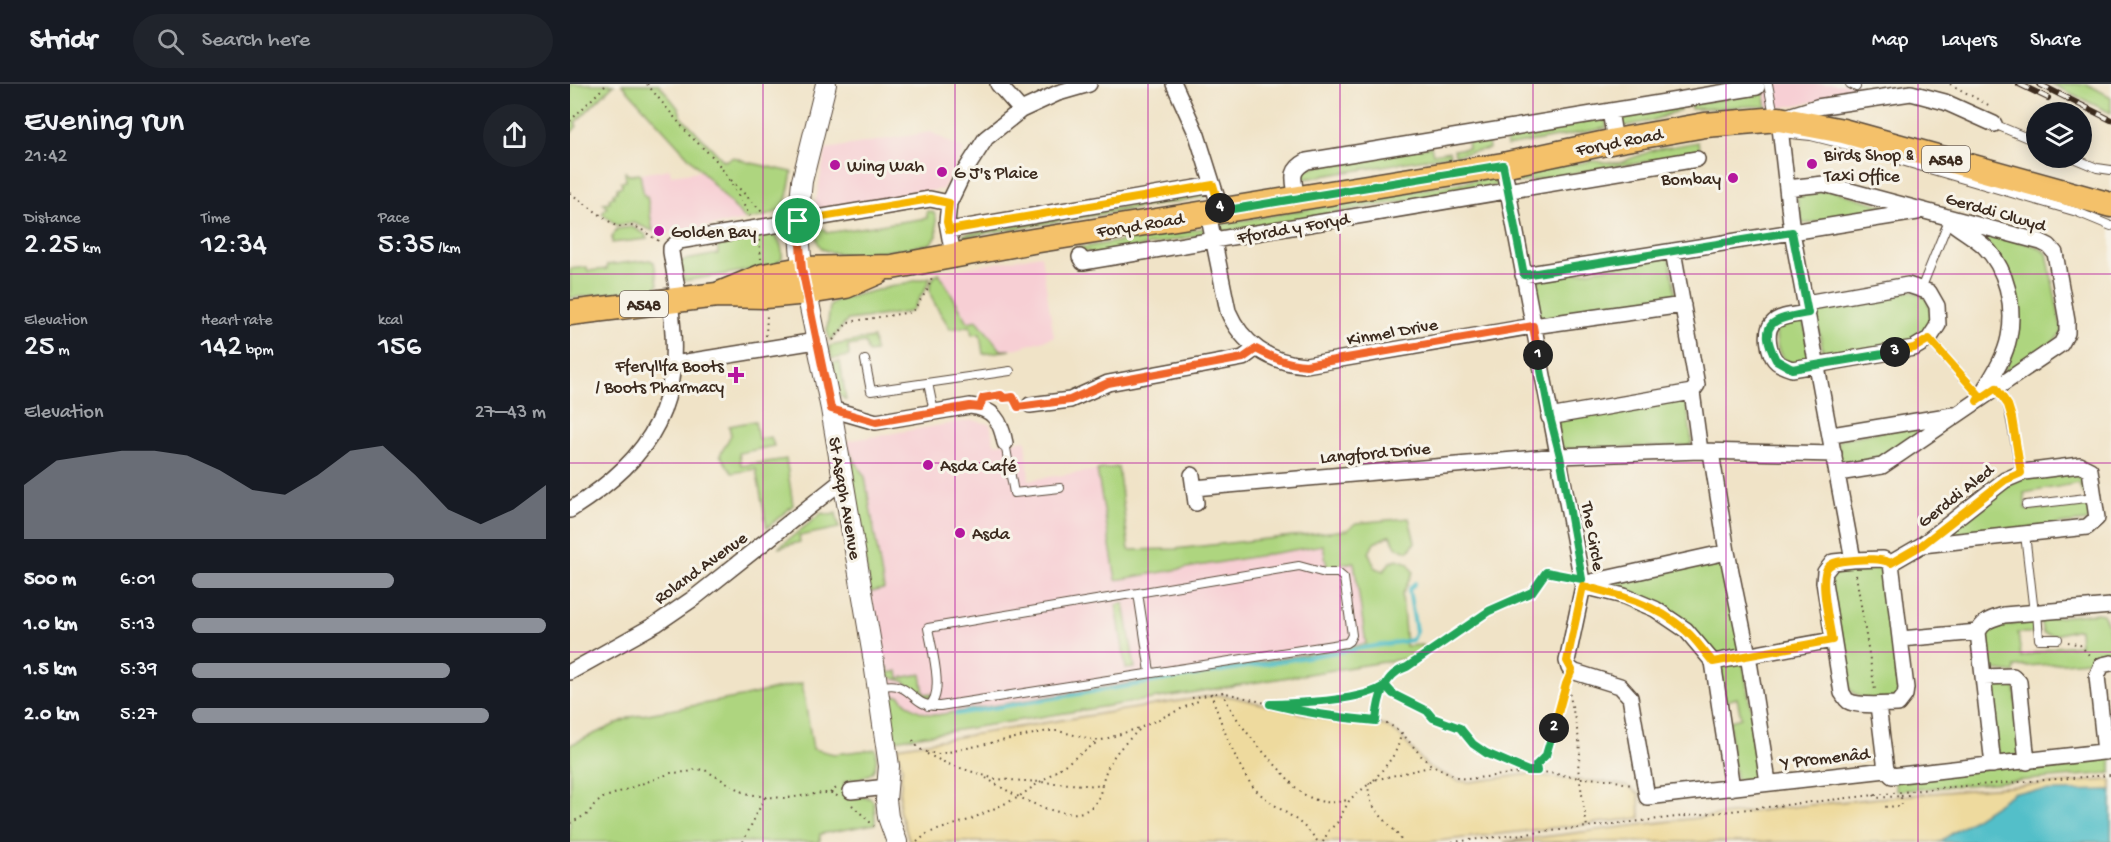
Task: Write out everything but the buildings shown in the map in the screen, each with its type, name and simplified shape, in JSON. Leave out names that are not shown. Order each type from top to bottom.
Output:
[{"type":"main road","name":"Foryd Road","points":[[674,301],[777,284],[790,285],[953,255],[1503,165],[1704,126],[1738,123],[1778,124]]},
{"type":"main road","name":"A548","points":[[1778,124],[1843,131],[2111,205]]},
{"type":"main road","name":"A548","points":[[570,313],[674,301]]},
{"type":"street","name":"St Asaph Avenue","points":[[826,84],[802,181],[798,221],[806,281],[831,409],[878,687],[890,766],[886,800],[888,816],[897,842]]},
{"type":"street","points":[[999,84],[1021,110]]},
{"type":"street","points":[[953,255],[947,222],[949,203],[963,174],[986,138],[1021,110],[1059,93],[1089,84]]},
{"type":"street","name":"Kinmel Drive","points":[[1174,84],[1197,135],[1213,185],[1214,240],[1228,311],[1244,339],[1256,349],[1277,360],[1306,365],[1533,326],[1683,305]]},
{"type":"street","points":[[1297,198],[1293,176],[1298,166],[1307,161],[1610,111],[1688,91],[1762,86]]},
{"type":"street","points":[[1853,560],[1832,435],[1816,366],[1792,232],[1778,124],[1817,107],[1911,93],[1946,102],[1994,124]]},
{"type":"street","points":[[1610,111],[1627,140]]},
{"type":"street","name":"Ffordd y Foryd","points":[[1080,257],[1083,262],[1697,159]]},
{"type":"street","name":"The Circle","points":[[1503,165],[1550,417],[1560,456],[1582,583],[1567,661],[1569,677]]},
{"type":"street","name":"Gerddi Clwyd","points":[[1787,188],[1824,184],[2041,242],[2055,253],[2067,321],[2067,333],[2061,344],[1882,466],[1838,473]]},
{"type":"street","points":[[949,230],[1213,185]]},
{"type":"street","points":[[570,510],[613,478],[645,444],[659,422],[669,393],[674,364],[671,248],[679,241],[757,226],[930,199],[949,203]]},
{"type":"street","name":"Gerddi Clwyd","points":[[1524,275],[1923,211]]},
{"type":"street","points":[[1946,218],[1985,247],[1998,265],[2008,288],[2011,312],[2009,336],[2002,358],[1979,399]]},
{"type":"street","points":[[1550,417],[1692,392],[1697,385],[1673,251]]},
{"type":"street","points":[[1908,285],[1921,290],[1929,292],[1937,306],[1938,325],[1929,339],[1914,348],[1792,369],[1776,360],[1769,344],[1769,329],[1772,324],[1779,318],[1807,308],[1908,285]]},
{"type":"street","points":[[674,364],[818,348]]},
{"type":"street","points":[[1030,405],[1051,408],[1108,383],[1173,366],[1243,358],[1256,349]]},
{"type":"street","points":[[1692,392],[1748,655],[1768,782]]},
{"type":"street","points":[[831,409],[876,422],[970,406],[980,407],[991,411],[998,420],[1003,430],[1005,443]]},
{"type":"street","name":"Gerddi Clwyd","points":[[1832,435],[1958,414]]},
{"type":"street","name":"Langford Drive","points":[[1194,489],[1560,456],[1705,451],[1834,454]]},
{"type":"street","name":"Gerddi Aled","points":[[1891,563],[1922,545],[2005,480],[2021,473],[2080,465],[2090,470],[2097,518],[2087,526],[1922,545]]},
{"type":"street","name":"Roland Avenue","points":[[570,672],[656,624],[694,598],[843,480]]},
{"type":"street","points":[[1582,583],[1727,552]]},
{"type":"street","points":[[1883,559],[1891,563],[1901,639],[1905,695],[1898,704],[1878,705],[1848,701],[1842,693],[1832,640],[1824,582],[1825,572],[1833,562],[1883,559]]},
{"type":"street","points":[[1582,583],[1624,596],[1655,609],[1686,630],[1713,662],[1732,788]]},
{"type":"street","points":[[1993,765],[1978,632],[1987,620],[2004,615],[2111,606]]},
{"type":"street","points":[[1901,639],[1978,632]]},
{"type":"street","points":[[1713,662],[1832,640]]},
{"type":"street","points":[[2108,752],[2097,676],[2102,665],[2111,663]]},
{"type":"street","points":[[1984,677],[2013,676],[2019,682],[2026,762]]},
{"type":"street","points":[[1569,677],[1620,686],[1630,698],[1646,794]]},
{"type":"street","points":[[1878,705],[1886,770]]},
{"type":"street","name":"Y Promenâd","points":[[1646,794],[1732,788],[1886,770],[1890,776],[2108,752]]},
{"type":"street","points":[[847,798],[887,787]]},
{"type":"lane","points":[[1762,86],[1778,124],[1811,136],[2078,212],[2111,226]]},
{"type":"lane","points":[[1698,116],[1738,123]]},
{"type":"lane","points":[[1994,124],[2026,137]]},
{"type":"lane","points":[[2092,166],[2111,170]]},
{"type":"lane","points":[[1921,290],[1946,218]]},
{"type":"lane","points":[[1929,339],[1979,399]]},
{"type":"lane","points":[[865,360],[871,392],[1010,371]]},
{"type":"lane","points":[[928,383],[934,412]]},
{"type":"lane","points":[[1996,388],[2008,405],[2012,418],[2021,473]]},
{"type":"lane","points":[[1005,443],[1014,493],[1060,488]]},
{"type":"lane","points":[[2026,505],[2095,497]]},
{"type":"lane","points":[[2025,534],[2039,639],[2058,639]]},
{"type":"lane","points":[[878,687],[896,686],[920,703],[928,706],[940,706],[1346,643],[1352,635],[1344,578],[1338,573],[1325,573],[1299,566],[928,628],[937,688],[934,700],[928,706]]},
{"type":"lane","points":[[1137,593],[1150,672]]},
{"type":"path","points":[[570,121],[607,84]]},
{"type":"path","points":[[647,84],[689,135],[704,147],[727,176],[774,224]]},
{"type":"path","points":[[727,176],[757,226]]},
{"type":"path","points":[[570,193],[617,227],[634,225],[671,248]]},
{"type":"path","points":[[818,348],[849,322],[912,312],[928,289],[934,274]]},
{"type":"path","points":[[980,407],[983,398],[1001,395],[1004,398],[1013,397],[1018,407],[1030,405]]},
{"type":"path","points":[[1853,560],[1878,705]]},
{"type":"path","points":[[1376,721],[1385,685],[1391,675],[1398,670],[1407,667],[1489,611],[1532,592],[1546,572],[1582,583]]},
{"type":"path","points":[[2058,639],[2080,645],[2090,654],[2097,676]]},
{"type":"path","points":[[1537,771],[1536,765],[1546,755],[1551,745],[1569,677]]},
{"type":"path","points":[[1569,677],[1579,739],[1578,768],[1587,826]]},
{"type":"path","points":[[1270,704],[1311,702],[1367,693],[1378,691],[1385,685]]},
{"type":"path","points":[[1385,685],[1393,694],[1427,711],[1433,718],[1460,728],[1473,744],[1486,753],[1528,771]]},
{"type":"path","points":[[1192,698],[1222,692],[1324,716],[1387,723],[1401,732],[1423,759],[1459,778],[1468,779],[1537,771],[1580,778],[1608,779],[1628,784],[1646,794]]},
{"type":"path","points":[[1222,692],[1229,707],[1257,745],[1301,793],[1327,803],[1338,804],[1350,799],[1374,780],[1434,766]]},
{"type":"path","points":[[1211,693],[1220,721],[1245,774],[1256,791],[1298,819],[1318,842]]},
{"type":"path","points":[[916,842],[928,833],[969,820],[1017,798],[1099,741],[1142,727],[1198,701]]},
{"type":"path","points":[[1098,807],[1107,767],[1114,754],[1142,727]]},
{"type":"path","points":[[924,752],[939,754],[1048,731],[1058,731],[1099,741]]},
{"type":"path","points":[[1374,780],[1394,757],[1400,743],[1401,732]]},
{"type":"path","points":[[913,740],[918,748],[948,764],[995,780],[1100,786],[1102,784]]},
{"type":"path","points":[[570,823],[588,813],[603,798],[671,773],[696,769],[714,773],[745,793],[765,797],[787,798],[831,793],[847,798],[877,829]]},
{"type":"path","points":[[982,775],[1039,811]]},
{"type":"path","points":[[1452,842],[1908,791],[2111,775]]},
{"type":"path","points":[[1369,783],[1370,803],[1398,834],[1402,842]]},
{"type":"path","points":[[1874,795],[1876,798],[1901,796],[1908,795],[1908,791]]},
{"type":"path","points":[[1882,807],[1902,806],[1901,796]]},
{"type":"path","points":[[743,842],[765,797]]},
{"type":"path","points":[[1323,842],[1350,799]]},
{"type":"shaded area","points":[[1763,84],[1856,84],[1872,92],[1778,108],[1767,107]]},
{"type":"shaded area","points":[[931,132],[964,150],[943,189],[814,210],[826,149]]},
{"type":"shaded area","points":[[670,169],[671,175],[700,171],[746,220],[654,236],[640,174]]},
{"type":"shaded area","points":[[1041,255],[1054,337],[1011,350],[1001,350],[977,321],[968,323],[939,273]]},
{"type":"shaded area","points":[[972,420],[990,424],[994,444],[1026,440],[1029,480],[1097,470],[1116,580],[1323,544],[1354,562],[1366,644],[892,722],[846,441]]},
{"type":"green space","points":[[570,84],[614,84],[575,123],[577,126],[570,134]]},
{"type":"green space","points":[[622,84],[659,84],[679,109],[681,116],[724,161],[734,157],[792,172],[782,208],[770,215],[746,220]]},
{"type":"green space","points":[[2052,84],[2087,84],[2111,97],[2111,113]]},
{"type":"green space","points":[[1764,92],[1767,107],[1691,109],[1691,106],[1680,107],[1680,110],[1651,121],[1620,127],[1617,120],[1623,115]]},
{"type":"green space","points":[[1601,117],[1606,121],[1606,128],[1507,146],[1505,134]]},
{"type":"green space","points":[[1487,136],[1489,149],[1455,155],[1454,150],[1468,148],[1467,140]]},
{"type":"green space","points":[[1698,142],[1700,153],[1517,183],[1512,175],[1592,161],[1617,163],[1654,150]]},
{"type":"green space","points":[[1431,146],[1433,154],[1449,151],[1450,155],[1298,180],[1299,174],[1307,168]]},
{"type":"green space","points":[[625,172],[629,175],[640,174],[644,196],[647,196],[653,231],[634,223],[617,225],[602,214],[607,207],[603,203],[610,202],[609,198],[614,197],[613,193],[622,186],[621,182],[626,181]]},
{"type":"green space","points":[[1499,176],[1499,185],[1221,232],[1218,227],[1223,224]]},
{"type":"green space","points":[[1831,190],[1888,207],[1885,210],[1804,224],[1796,194]]},
{"type":"green space","points":[[1209,192],[1205,197],[964,237],[964,234]]},
{"type":"green space","points":[[927,211],[933,212],[936,217],[937,236],[930,244],[875,253],[846,254],[822,249],[817,239],[819,229],[825,229],[826,233],[927,218]]},
{"type":"green space","points":[[632,227],[645,234],[647,239],[612,243],[612,237],[617,229]]},
{"type":"green space","points":[[1204,228],[1205,234],[1091,257],[1089,251],[1072,254],[1072,249]]},
{"type":"green space","points":[[1969,228],[2036,246],[2047,253],[2062,332],[2051,344],[2003,374],[2011,355],[2016,294]]},
{"type":"green space","points":[[768,231],[778,239],[782,249],[782,258],[774,266],[684,281],[680,261],[718,254],[717,241]]},
{"type":"green space","points":[[1666,257],[1670,261],[1676,298],[1537,322],[1532,281]]},
{"type":"green space","points":[[650,260],[654,262],[658,284],[656,288],[570,298],[570,269],[587,267],[588,271],[607,269],[607,265]]},
{"type":"green space","points":[[939,273],[968,322],[977,320],[1001,350],[1011,350],[983,354],[980,334],[972,335],[970,326],[950,329],[930,293],[933,279]]},
{"type":"green space","points":[[930,277],[926,288],[909,312],[848,320],[830,341],[827,330],[830,306],[837,300]]},
{"type":"green space","points":[[1911,291],[1926,298],[1935,321],[1917,342],[1832,359],[1824,356],[1815,309],[1818,306]]},
{"type":"green space","points":[[1803,319],[1812,360],[1792,363],[1780,353],[1776,337],[1777,327]]},
{"type":"green space","points":[[873,338],[875,352],[868,353],[865,343],[848,346],[849,356],[832,359],[829,346]]},
{"type":"green space","points":[[840,362],[846,400],[838,393],[834,379],[832,363]]},
{"type":"green space","points":[[1686,399],[1692,443],[1688,446],[1565,449],[1560,445],[1557,419]]},
{"type":"green space","points":[[755,421],[758,439],[771,437],[774,446],[739,453],[741,466],[786,459],[793,505],[767,528],[756,469],[732,473],[720,455],[731,435],[729,426]]},
{"type":"green space","points":[[1930,422],[1931,428],[1878,463],[1851,469],[1841,464],[1838,442],[1841,439]]},
{"type":"green space","points":[[848,450],[865,477],[884,589],[870,592]]},
{"type":"green space","points":[[1118,467],[1129,550],[1175,549],[1347,530],[1356,523],[1409,518],[1415,542],[1409,551],[1397,548],[1390,535],[1374,543],[1369,553],[1375,568],[1384,571],[1390,562],[1397,559],[1408,563],[1413,572],[1402,595],[1406,646],[1422,645],[1425,649],[1423,654],[895,740],[888,695],[900,696],[916,710],[937,715],[1366,644],[1354,562],[1327,567],[1323,545],[1116,580],[1097,470]]},
{"type":"green space","points":[[2071,470],[2082,473],[2089,485],[2089,493],[2082,493],[2079,483],[2024,493],[2026,510],[2091,503],[2093,509],[2087,521],[1940,538],[2004,486],[2028,476]]},
{"type":"green space","points":[[822,513],[831,515],[836,513],[839,528],[799,536],[800,542],[778,548]]},
{"type":"green space","points":[[1723,558],[1741,642],[1739,653],[1713,654],[1697,635],[1596,586]]},
{"type":"green space","points":[[1876,566],[1884,569],[1887,576],[1899,691],[1897,697],[1883,700],[1862,698],[1850,690],[1846,683],[1829,584],[1833,570]]},
{"type":"green space","points":[[1124,603],[1135,668],[1126,669],[1116,605]]},
{"type":"green space","points":[[2103,614],[2108,625],[2111,659],[2015,667],[2014,673],[1986,669],[1985,630],[2033,620],[2034,633],[2018,633],[2021,657],[2056,647],[2080,645],[2079,629],[2056,634],[2043,633],[2040,619]]},
{"type":"green space","points":[[1743,662],[1762,775],[1759,781],[1743,783],[1736,778],[1731,753],[1730,721],[1741,718],[1737,698],[1723,702],[1720,669],[1723,665]]},
{"type":"green space","points":[[888,667],[889,673],[898,671],[899,678],[921,674],[924,694],[932,693],[931,698],[920,695],[905,682],[887,676],[883,668]]},
{"type":"green space","points":[[1990,680],[2005,680],[2015,687],[2021,754],[1998,758]]},
{"type":"green space","points":[[802,683],[813,749],[834,754],[876,749],[876,766],[873,771],[865,777],[844,782],[848,798],[864,797],[872,800],[875,824],[820,834],[820,842],[570,842],[570,745],[631,717],[741,697]]},
{"type":"green space","points":[[2111,754],[2111,773],[1896,791],[1894,778]]},
{"type":"sand","points":[[1216,695],[1324,719],[1386,726],[1399,735],[1427,766],[1458,781],[1470,782],[1530,774],[1627,786],[1639,794],[1640,818],[1429,842],[910,842],[899,810],[902,766],[897,747]]},
{"type":"sand","points":[[2111,780],[2111,842],[1504,842],[1883,798]]},
{"type":"water","points":[[2111,790],[2111,842],[1939,842],[2015,792]]},
{"type":"waterway","points":[[956,714],[1412,640],[1416,631],[1409,590],[1415,583]]},
{"type":"railway","points":[[2019,84],[2048,98]]},
{"type":"railway","points":[[2039,84],[2111,120]]},
{"type":"place","name":"Birds Shop & Taxi Office","points":[[1812,164]]},
{"type":"place","name":"Wing Wah","points":[[835,165]]},
{"type":"place","name":"G J's Plaice","points":[[942,172]]},
{"type":"place","name":"Bombay","points":[[1733,178]]},
{"type":"place","name":"Golden Bay","points":[[659,231]]},
{"type":"place","name":"Fferyllfa Boots / Boots Pharmacy","points":[[736,375]]},
{"type":"place","name":"Asda Café","points":[[928,465]]},
{"type":"place","name":"Asda","points":[[960,533]]},
{"type":"route","points":[[798,221],[802,269],[831,409],[876,422],[970,406],[980,407],[983,398],[1001,395],[1004,398],[1013,397],[1018,407],[1070,400],[1108,383],[1243,358],[1256,349],[1277,360],[1306,365],[1533,326],[1582,579],[1551,571],[1546,572],[1532,592],[1489,611],[1407,667],[1398,670],[1391,675],[1385,685],[1376,721],[1305,713],[1270,704],[1311,702],[1367,693],[1378,691],[1385,685],[1393,694],[1427,711],[1433,718],[1460,728],[1473,744],[1486,753],[1528,771],[1537,771],[1536,765],[1546,755],[1551,745],[1566,684],[1572,670],[1567,661],[1583,586],[1624,596],[1655,609],[1686,630],[1713,662],[1832,640],[1824,582],[1825,572],[1833,562],[1883,559],[1891,563],[1922,545],[2005,480],[2021,473],[2008,405],[1996,388],[1977,401],[1980,396],[1929,339],[1914,348],[1816,366],[1792,369],[1776,360],[1769,344],[1769,329],[1772,324],[1779,318],[1808,313],[1792,232],[1524,275],[1503,165],[1221,211],[1213,185],[949,230],[947,222],[949,203],[930,199],[798,221]]}]
